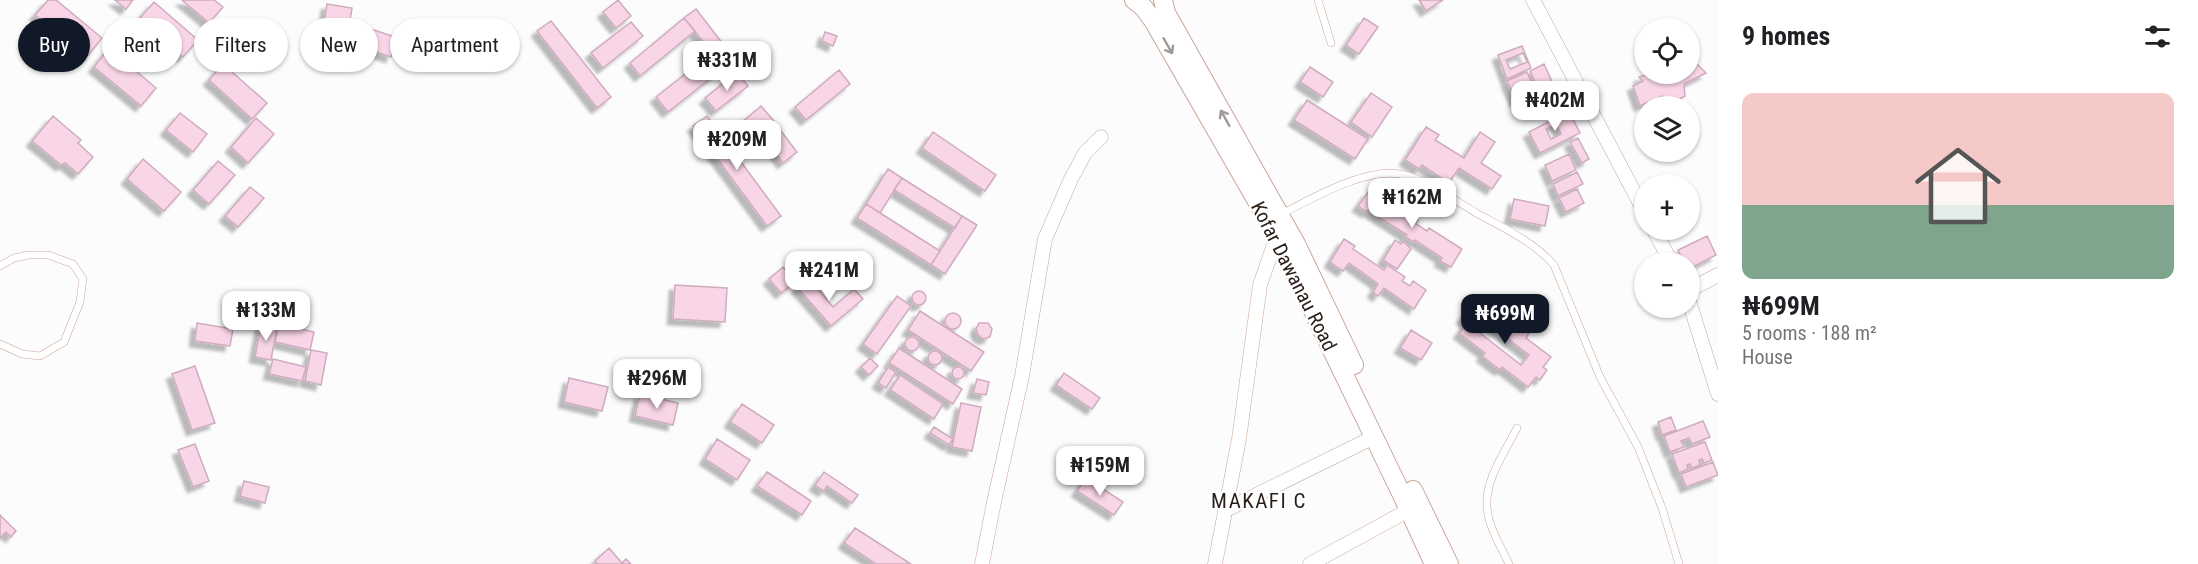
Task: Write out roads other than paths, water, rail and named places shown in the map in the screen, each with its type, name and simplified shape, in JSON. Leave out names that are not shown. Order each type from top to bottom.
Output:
[{"type":"street","name":"Kofar Dawanau Road","points":[[1134,0],[1144,8],[1154,22],[1277,236],[1434,564]]},
{"type":"street","name":"Kofar Dawanau Road","points":[[1162,0],[1166,13],[1306,266],[1449,564]]},
{"type":"street","points":[[1533,0],[1634,192]]},
{"type":"street","points":[[982,564],[1022,376],[1045,240],[1071,179],[1085,153],[1101,137]]},
{"type":"street","points":[[1215,564],[1239,439],[1260,285],[1277,236]]},
{"type":"street","points":[[1700,284],[1718,275]]},
{"type":"street","points":[[1694,318],[1718,394]]},
{"type":"street","points":[[1226,510],[1374,436]]},
{"type":"street","points":[[1310,564],[1409,510]]},
{"type":"lane","points":[[1318,0],[1331,43]]},
{"type":"lane","points":[[1279,215],[1326,192],[1371,176],[1400,174],[1419,181],[1511,232],[1544,254],[1554,266],[1600,377],[1638,447],[1662,508],[1679,564]]},
{"type":"lane","points":[[0,266],[14,258],[48,255],[73,264],[83,279],[80,302],[64,342],[40,356],[22,354],[0,344]]},
{"type":"lane","points":[[1509,564],[1486,509],[1488,486],[1517,428]]},
{"type":"district","name":"MAKAFI C","points":[[1259,501]]}]
